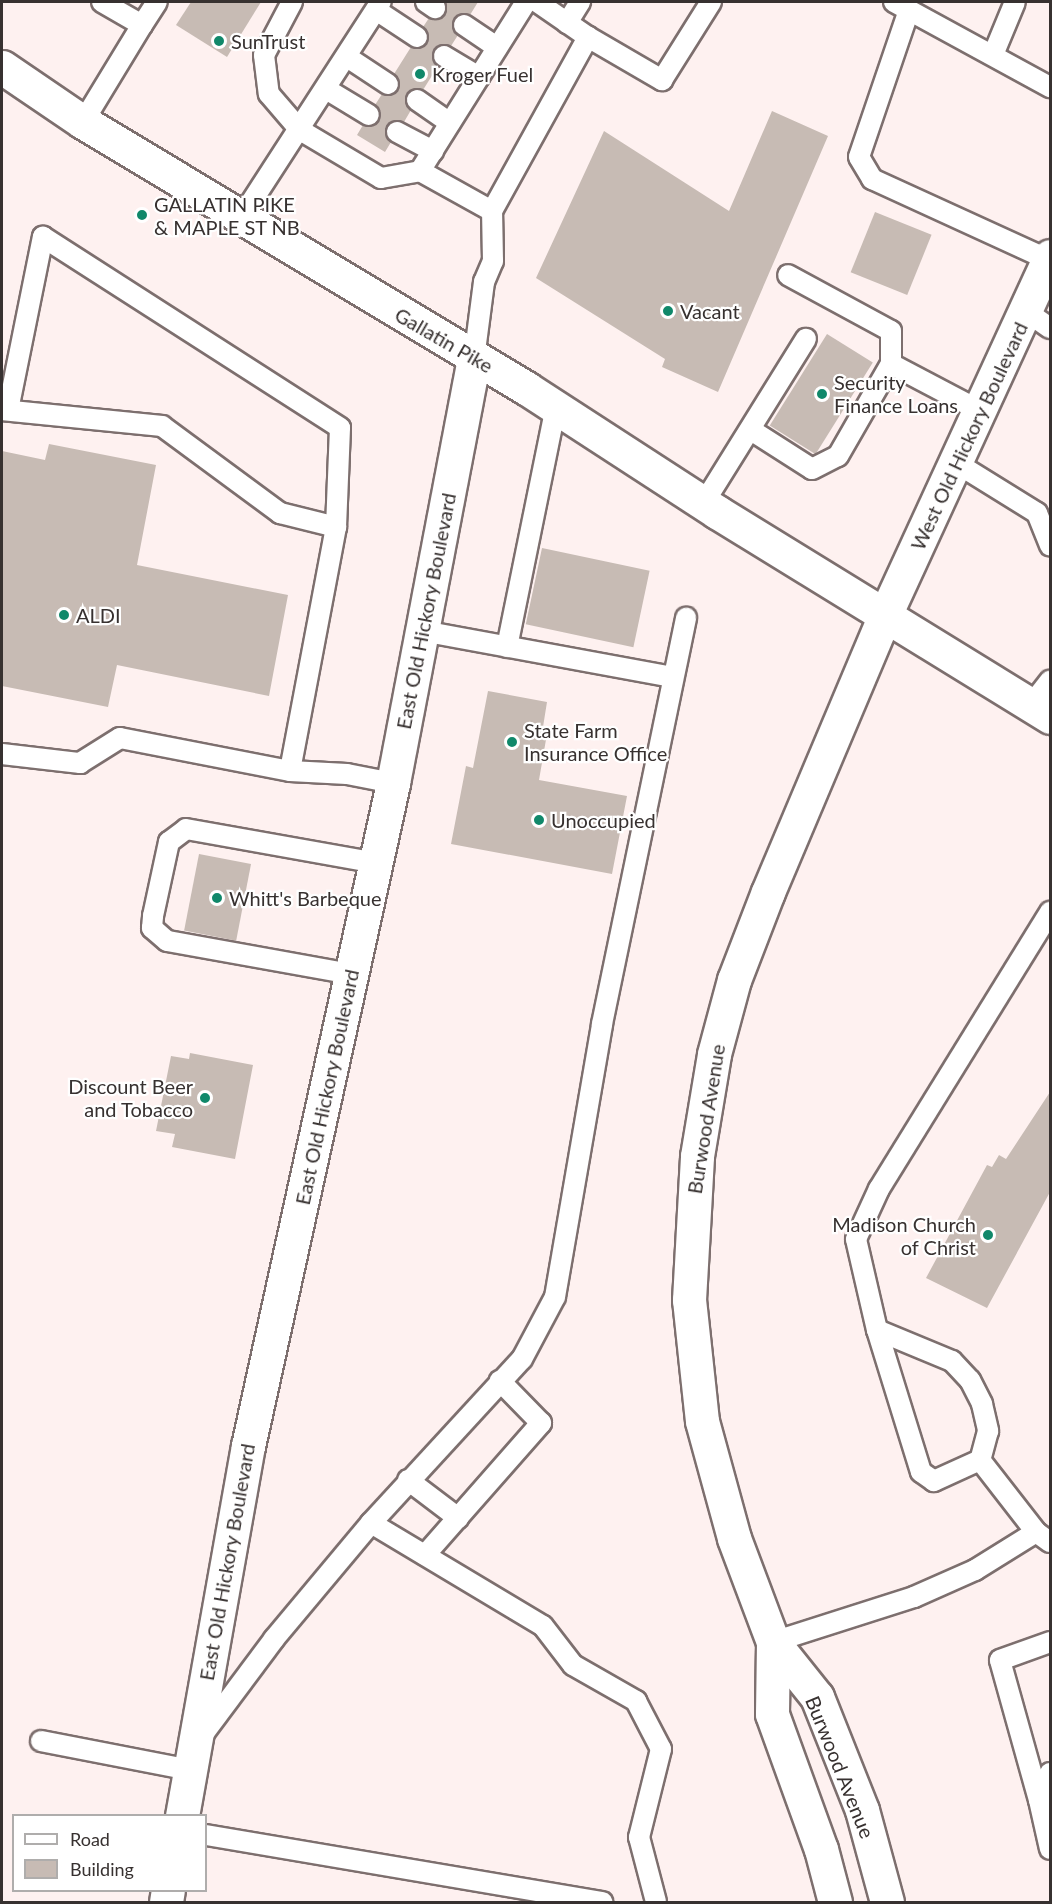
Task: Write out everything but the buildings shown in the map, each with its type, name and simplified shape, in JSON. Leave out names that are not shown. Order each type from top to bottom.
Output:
[{"type":"main road","name":"Gallatin Pike","points":[[2,67],[83,122],[556,407],[885,615],[1044,701]]},
{"type":"main road","name":"West Old Hickory Boulevard","points":[[885,615],[982,412],[1039,320],[1050,258]]},
{"type":"main road","name":"East Old Hickory Boulevard","points":[[182,1814],[248,1446],[393,783],[474,358]]},
{"type":"main road","name":"Burwood Avenue","points":[[885,615],[734,980],[714,1054],[697,1156],[689,1300],[702,1421],[734,1538],[773,1642],[817,1697],[862,1810],[887,1902]]},
{"type":"main road","name":"Burwood Avenue","points":[[773,1642],[772,1714],[821,1849],[835,1902]]},
{"type":"lane","points":[[102,2],[142,25]]},
{"type":"lane","points":[[83,122],[157,2]]},
{"type":"lane","points":[[292,2],[264,55],[269,94],[300,130],[381,178],[420,171],[492,211]]},
{"type":"lane","points":[[420,171],[526,2]]},
{"type":"lane","points":[[537,2],[588,37],[662,80],[711,2]]},
{"type":"lane","points":[[567,23],[580,2]]},
{"type":"lane","points":[[993,55],[1012,2]]},
{"type":"lane","points":[[241,218],[379,6],[417,38]]},
{"type":"lane","points":[[1050,87],[901,6],[859,157],[872,180],[1050,258]]},
{"type":"lane","points":[[464,25],[497,47]]},
{"type":"lane","points":[[474,358],[484,282],[493,261],[492,211],[588,37]]},
{"type":"lane","points":[[444,56],[479,77]]},
{"type":"lane","points":[[347,57],[388,84]]},
{"type":"lane","points":[[326,89],[369,115]]},
{"type":"lane","points":[[417,100],[450,123]]},
{"type":"lane","points":[[397,132],[433,152]]},
{"type":"lane","points":[[290,771],[336,527],[339,429],[43,237],[5,410],[162,426],[280,513],[336,527]]},
{"type":"lane","points":[[751,430],[812,469],[838,456],[891,364],[891,331],[788,275]]},
{"type":"lane","points":[[705,501],[806,339]]},
{"type":"lane","points":[[891,364],[982,412]]},
{"type":"lane","points":[[507,647],[556,407]]},
{"type":"lane","points":[[958,464],[1037,513],[1050,546]]},
{"type":"lane","points":[[41,1741],[192,1758],[274,1639],[408,1480],[522,1359],[555,1297],[602,1024],[686,618]]},
{"type":"lane","points":[[422,632],[673,677]]},
{"type":"lane","points":[[2,754],[80,763],[120,738],[290,771],[347,774],[393,783]]},
{"type":"lane","points":[[351,974],[167,941],[152,928],[169,842],[186,829],[376,863]]},
{"type":"lane","points":[[980,1460],[934,1481],[921,1472],[877,1330],[856,1239],[879,1189],[1050,912]]},
{"type":"lane","points":[[877,1330],[952,1361],[970,1380],[982,1404],[988,1431],[980,1460]]},
{"type":"lane","points":[[425,1555],[542,1423],[500,1381]]},
{"type":"lane","points":[[773,1642],[914,1598],[1043,1537],[980,1460]]},
{"type":"lane","points":[[408,1480],[458,1518]]},
{"type":"lane","points":[[371,1522],[543,1626],[573,1665],[636,1701],[661,1749],[639,1837],[656,1902]]},
{"type":"lane","points":[[1050,1642],[1000,1660],[1039,1800],[1050,1849]]},
{"type":"lane","points":[[1039,1800],[1050,1773]]},
{"type":"lane","points":[[207,1835],[602,1902]]},
{"type":"place","name":"SunTrust","points":[[219,41]]},
{"type":"place","name":"Kroger Fuel","points":[[420,74]]},
{"type":"place","name":"GALLATIN PIKE & MAPLE ST NB","points":[[142,215]]},
{"type":"place","name":"Vacant","points":[[668,311]]},
{"type":"place","name":"Security Finance Loans","points":[[822,394]]},
{"type":"place","name":"ALDI","points":[[64,615]]},
{"type":"place","name":"State Farm Insurance Office","points":[[512,742]]},
{"type":"place","name":"Unoccupied","points":[[539,820]]},
{"type":"place","name":"Whitt's Barbeque","points":[[217,898]]},
{"type":"place","name":"Discount Beer and Tobacco","points":[[205,1098]]},
{"type":"place","name":"Madison Church of Christ","points":[[988,1235]]}]
